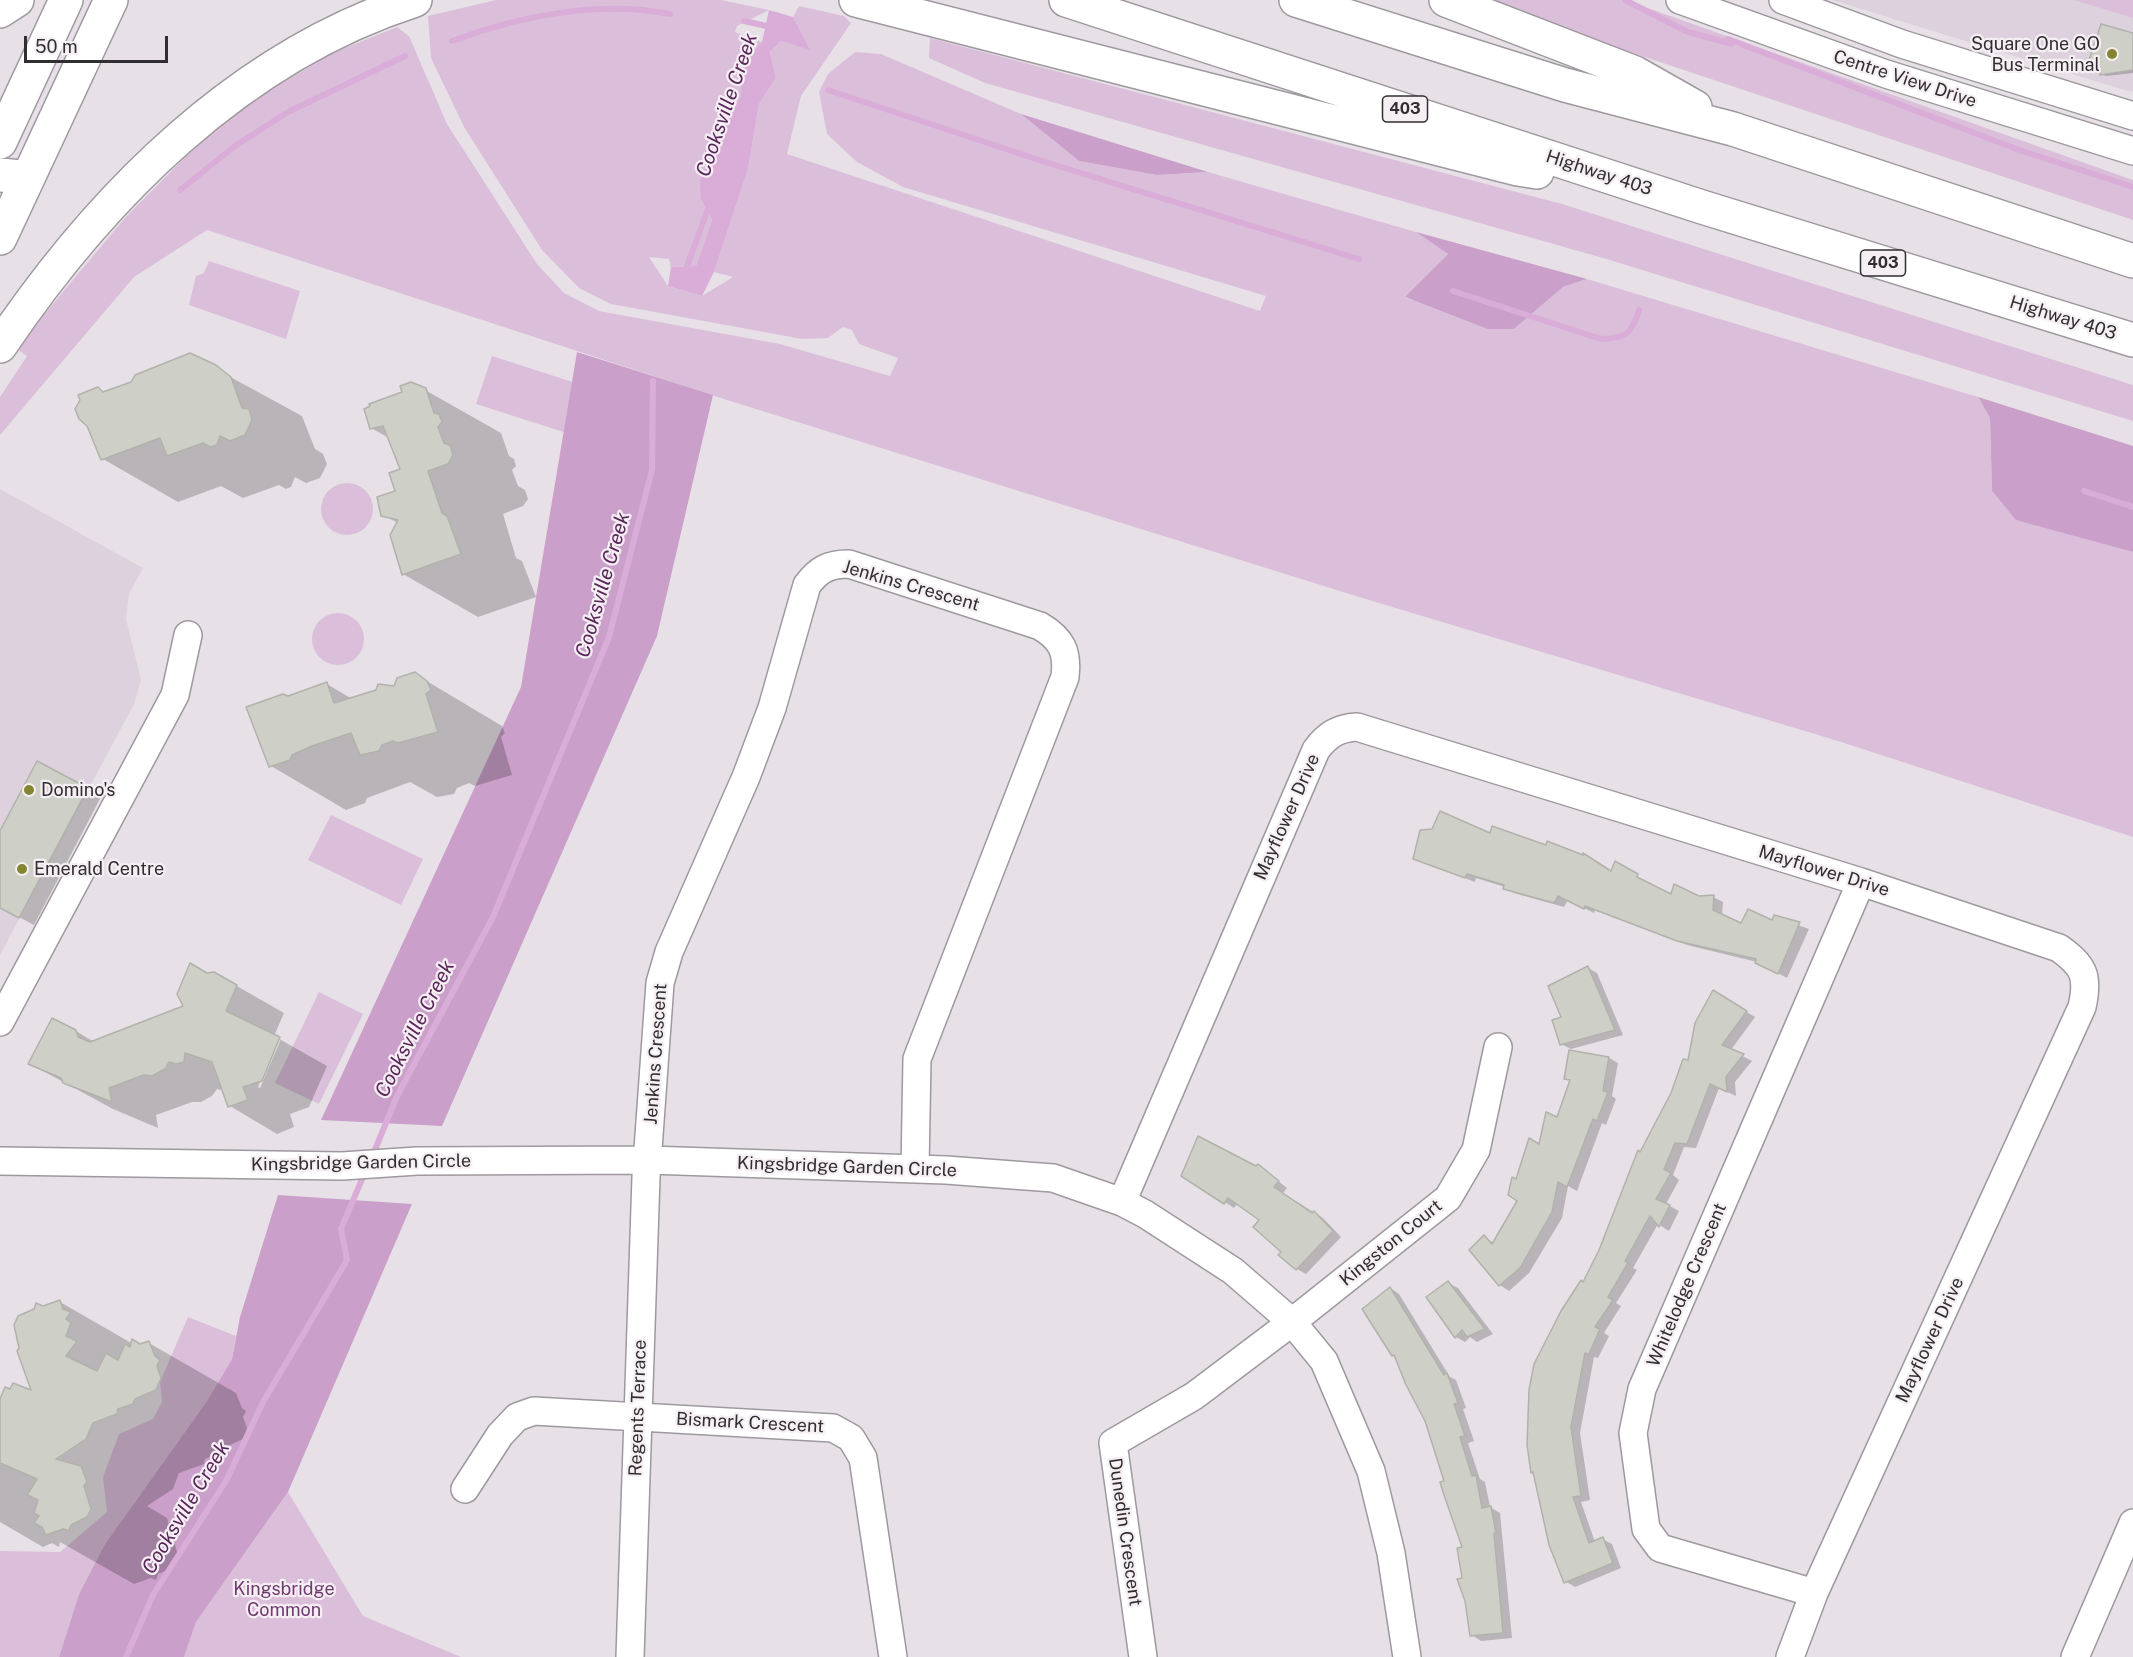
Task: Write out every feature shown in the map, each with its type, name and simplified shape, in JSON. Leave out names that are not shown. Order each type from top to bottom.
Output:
[{"type":"main road","points":[[0,11],[17,0]]},
{"type":"main road","points":[[0,142],[66,0]]},
{"type":"main road","points":[[0,238],[15,174],[111,0]]},
{"type":"main road","points":[[0,346],[74,248],[100,219],[180,138],[228,96],[276,63],[318,40],[372,15],[415,0]]},
{"type":"main road","points":[[856,0],[1518,169],[1634,184]]},
{"type":"main road","name":"Highway 403","points":[[1066,0],[1634,184],[2133,340]]},
{"type":"main road","points":[[1296,0],[1565,85],[1733,129],[2133,261]]},
{"type":"main road","points":[[1446,0],[1635,73],[1733,129]]},
{"type":"street","name":"Centre View Drive","points":[[1680,0],[1886,74],[2133,151]]},
{"type":"street","name":"Centre View Drive","points":[[1783,0],[1902,44],[2133,116]]},
{"type":"street","name":"Jenkins Crescent","points":[[648,1160],[656,1009],[669,952],[746,777],[772,708],[807,585],[817,572],[832,564],[849,564],[1040,626],[1055,635],[1064,647],[1067,661],[1065,677],[916,1059],[915,1168]]},
{"type":"street","points":[[0,1022],[175,695],[188,635]]},
{"type":"street","name":"Mayflower Drive","points":[[1122,1202],[1316,750],[1334,732],[1356,726],[1861,882],[2059,948],[2073,958],[2083,971],[2087,986],[2082,1007],[1814,1593],[1790,1657]]},
{"type":"street","name":"Whitelodge Crescent","points":[[1814,1593],[1660,1548],[1646,1529],[1633,1433],[1641,1389],[1861,882]]},
{"type":"street","name":"Kingston Court","points":[[1292,1322],[1448,1198],[1476,1150],[1498,1047]]},
{"type":"street","name":"Kingsbridge Garden Circle","points":[[0,1161],[342,1166],[417,1161],[648,1160],[915,1168],[1053,1178],[1122,1202],[1145,1214],[1233,1271],[1292,1322],[1324,1361],[1371,1471],[1391,1553],[1407,1657]]},
{"type":"street","name":"Regents Terrace","points":[[630,1657],[648,1160]]},
{"type":"street","name":"Dunedin Crescent","points":[[1143,1657],[1113,1443],[1194,1396],[1292,1322]]},
{"type":"street","name":"Bismark Crescent","points":[[465,1489],[500,1435],[517,1417],[534,1411],[833,1428],[851,1438],[863,1458],[893,1657]]},
{"type":"street","points":[[2075,1657],[2133,1523]]},
{"type":"shaded area","points":[[1832,0],[2133,0],[2133,92],[2121,89]]},
{"type":"shaded area","points":[[769,10],[793,17],[810,50],[781,41],[770,52],[776,78],[759,104],[748,169],[714,272],[702,296],[668,286],[671,267],[696,266],[712,220],[701,200],[700,181],[741,95],[742,62],[762,42]]},
{"type":"shaded area","points":[[1021,114],[1208,172],[1157,175],[1079,161]]},
{"type":"shaded area","points":[[1416,232],[1587,279],[1563,287],[1514,329],[1488,329],[1405,297],[1448,254]]},
{"type":"shaded area","points":[[577,352],[713,395],[657,636],[442,1126],[321,1120],[521,687]]},
{"type":"shaded area","points":[[1978,397],[2133,446],[2133,552],[2016,520],[1992,491],[1990,418]]},
{"type":"shaded area","points":[[0,489],[143,568],[129,594],[126,619],[141,680],[134,704],[0,955]]},
{"type":"shaded area","points":[[278,1195],[412,1204],[288,1492],[196,1622],[184,1657],[59,1657],[79,1594],[105,1544],[207,1401],[232,1359],[240,1317]]},
{"type":"green space","points":[[496,0],[721,0],[769,10],[737,26],[735,32],[762,42],[742,62],[741,95],[701,200],[712,220],[696,266],[671,267],[669,259],[649,257],[668,286],[702,296],[733,277],[714,272],[748,169],[759,104],[776,78],[770,52],[781,41],[809,49],[793,17],[799,6],[844,16],[851,23],[801,96],[787,154],[1260,311],[1266,296],[903,187],[857,162],[827,134],[819,92],[828,74],[855,52],[881,54],[1021,114],[1079,161],[1157,175],[1208,172],[1416,232],[1448,254],[1405,298],[1514,329],[1563,287],[1587,279],[1978,397],[1990,418],[1992,491],[2016,519],[2133,552],[2133,837],[1838,741],[1359,597],[727,400],[207,230],[134,277],[0,435],[0,397],[27,356],[16,348],[124,219],[191,151],[258,97],[333,53],[397,27],[409,36],[447,124],[537,264],[564,293],[599,311],[780,344],[890,376],[898,358],[859,344],[852,330],[843,327],[828,338],[802,339],[611,304],[579,288],[542,250],[464,127],[431,58],[428,16]]},
{"type":"green space","points":[[1493,0],[1625,0],[2133,180],[2133,220],[1612,46]]},
{"type":"green space","points":[[2074,0],[2133,0],[2133,18]]},
{"type":"green space","points":[[930,38],[1562,204],[2133,385],[2133,421],[1603,258],[985,83],[929,58]]},
{"type":"green space","points":[[209,261],[300,291],[286,339],[189,305],[196,276],[204,273]]},
{"type":"green space","points":[[492,356],[585,386],[570,434],[476,404]]},
{"type":"green space","points":[[347,483],[361,487],[369,495],[373,509],[369,523],[361,531],[347,535],[333,531],[325,523],[321,509],[325,495],[333,487]]},
{"type":"green space","points":[[338,613],[348,615],[356,621],[362,629],[364,639],[362,649],[356,657],[348,663],[338,665],[328,663],[320,657],[314,649],[312,639],[314,629],[320,621],[328,615]]},
{"type":"green space","points":[[331,815],[423,859],[401,905],[308,860]]},
{"type":"green space","points":[[319,992],[363,1014],[319,1104],[275,1083]]},
{"type":"green space","points":[[188,1317],[236,1336],[232,1359],[207,1401],[105,1544],[79,1594],[59,1657],[0,1657],[0,1551],[60,1552],[107,1512],[103,1477],[119,1434],[153,1419],[162,1402],[160,1382]]},
{"type":"green space","name":"Kingsbridge Common","points":[[288,1492],[363,1616],[461,1657],[184,1657],[196,1622]]},
{"type":"building","name":"Square One GO Bus Terminal","points":[[2101,24],[2133,33],[2133,70],[2100,75],[2101,70],[2088,63]]},
{"type":"building","points":[[190,353],[216,365],[231,377],[242,408],[249,409],[252,420],[245,435],[230,441],[220,436],[217,445],[210,447],[203,443],[167,456],[160,438],[101,460],[87,426],[79,419],[75,409],[80,400],[78,395],[98,387],[103,392],[131,382],[135,375]]},
{"type":"building","points":[[411,382],[426,388],[434,413],[439,414],[442,422],[438,427],[444,443],[450,445],[453,455],[448,464],[428,471],[442,513],[447,516],[461,554],[402,575],[390,535],[398,520],[381,516],[377,497],[395,491],[389,473],[400,469],[383,426],[370,429],[364,409],[370,406],[369,404],[402,392],[400,386]]},
{"type":"building","points":[[415,672],[427,681],[431,690],[426,694],[438,732],[398,743],[393,741],[382,745],[379,751],[360,755],[351,733],[312,746],[292,755],[290,760],[269,767],[246,707],[283,694],[288,696],[327,682],[334,703],[376,690],[378,684],[394,686],[397,678]]},
{"type":"building","name":"Emerald Centre","points":[[37,761],[88,788],[19,918],[0,908],[0,831]]},
{"type":"building","points":[[1440,811],[1490,833],[1492,826],[1546,845],[1547,841],[1583,855],[1583,853],[1611,871],[1615,861],[1638,874],[1637,877],[1671,894],[1674,884],[1699,896],[1714,895],[1713,910],[1741,923],[1748,909],[1772,920],[1774,915],[1800,922],[1778,974],[1755,963],[1756,959],[1677,941],[1585,906],[1584,909],[1558,896],[1554,903],[1503,889],[1504,885],[1467,874],[1465,878],[1413,859],[1420,830],[1432,829]]},
{"type":"building","points":[[190,963],[207,973],[214,972],[237,985],[226,1011],[280,1037],[262,1081],[243,1087],[248,1100],[228,1107],[212,1062],[185,1053],[184,1062],[176,1064],[169,1062],[165,1069],[152,1076],[144,1075],[109,1088],[112,1102],[63,1083],[61,1078],[28,1064],[52,1018],[76,1030],[78,1037],[90,1042],[183,1006],[177,994]]},
{"type":"building","points":[[1588,966],[1615,1030],[1560,1045],[1552,1020],[1561,1017],[1548,986]]},
{"type":"building","points":[[1713,990],[1747,1011],[1722,1045],[1744,1054],[1726,1077],[1727,1092],[1710,1084],[1687,1144],[1675,1143],[1664,1169],[1671,1173],[1656,1199],[1670,1205],[1659,1227],[1650,1216],[1625,1261],[1628,1263],[1608,1297],[1613,1300],[1595,1327],[1600,1329],[1589,1354],[1585,1353],[1571,1427],[1581,1496],[1573,1497],[1589,1543],[1603,1537],[1613,1563],[1564,1583],[1549,1545],[1533,1472],[1531,1473],[1527,1445],[1529,1390],[1534,1364],[1561,1311],[1581,1280],[1583,1282],[1599,1250],[1638,1150],[1640,1152],[1671,1093],[1683,1059],[1688,1060],[1695,1023]]},
{"type":"building","points":[[1569,1050],[1609,1057],[1603,1091],[1608,1092],[1597,1121],[1593,1119],[1567,1187],[1558,1182],[1552,1212],[1520,1268],[1499,1286],[1469,1250],[1484,1235],[1492,1244],[1517,1201],[1508,1195],[1512,1177],[1516,1179],[1529,1138],[1539,1144],[1546,1112],[1557,1117],[1570,1080],[1564,1079]]},
{"type":"building","points":[[1198,1136],[1256,1166],[1258,1164],[1279,1181],[1274,1187],[1312,1213],[1314,1211],[1333,1231],[1296,1270],[1278,1255],[1281,1252],[1253,1227],[1259,1220],[1228,1198],[1224,1204],[1181,1176]]},
{"type":"building","points":[[1448,1281],[1485,1329],[1467,1337],[1462,1330],[1455,1338],[1426,1297]]},
{"type":"building","points":[[1390,1287],[1444,1375],[1447,1373],[1458,1403],[1454,1404],[1465,1436],[1460,1437],[1472,1476],[1476,1475],[1482,1508],[1491,1506],[1496,1533],[1494,1533],[1503,1633],[1470,1636],[1465,1601],[1457,1579],[1462,1578],[1457,1548],[1462,1547],[1440,1482],[1444,1481],[1425,1421],[1406,1385],[1394,1355],[1392,1356],[1362,1309]]},
{"type":"building","points":[[60,1300],[63,1309],[71,1312],[66,1319],[71,1323],[66,1336],[77,1341],[66,1356],[97,1371],[106,1353],[118,1360],[125,1344],[130,1347],[132,1339],[140,1344],[149,1341],[155,1356],[160,1360],[157,1366],[161,1378],[156,1390],[135,1399],[133,1404],[118,1409],[117,1414],[93,1423],[86,1439],[56,1459],[81,1466],[87,1482],[84,1486],[91,1509],[87,1517],[71,1525],[69,1531],[63,1529],[46,1535],[42,1527],[34,1523],[39,1516],[34,1513],[38,1500],[27,1495],[37,1479],[0,1463],[0,1399],[5,1387],[10,1389],[13,1383],[31,1390],[17,1351],[19,1348],[14,1325],[18,1316],[34,1309],[36,1303],[43,1306]]},
{"type":"waterway","points":[[1625,0],[1688,32],[1732,44]]},
{"type":"waterway","points":[[452,41],[504,24],[559,13],[615,9],[670,14]]},
{"type":"waterway","points":[[744,21],[771,27]]},
{"type":"waterway","points":[[1728,39],[2019,150],[2133,187]]},
{"type":"waterway","points":[[180,190],[235,146],[288,112],[405,56]]},
{"type":"waterway","points":[[828,90],[1042,161],[1359,259]]},
{"type":"waterway","name":"Cooksville Creek","points":[[685,272],[709,206]]},
{"type":"waterway","points":[[1453,291],[1601,339],[1627,333],[1634,325],[1639,310]]},
{"type":"waterway","name":"Cooksville Creek","points":[[372,1157],[397,1096],[493,917],[609,637],[652,470],[653,381]]},
{"type":"waterway","points":[[2084,491],[2133,507]]},
{"type":"waterway","name":"Cooksville Creek","points":[[126,1657],[153,1595],[226,1481],[263,1402],[347,1260],[341,1229],[365,1172]]},
{"type":"place","name":"Square One GO Bus Terminal","points":[[2112,54]]},
{"type":"place","name":"Domino's","points":[[29,790]]},
{"type":"place","name":"Emerald Centre","points":[[22,869]]}]
